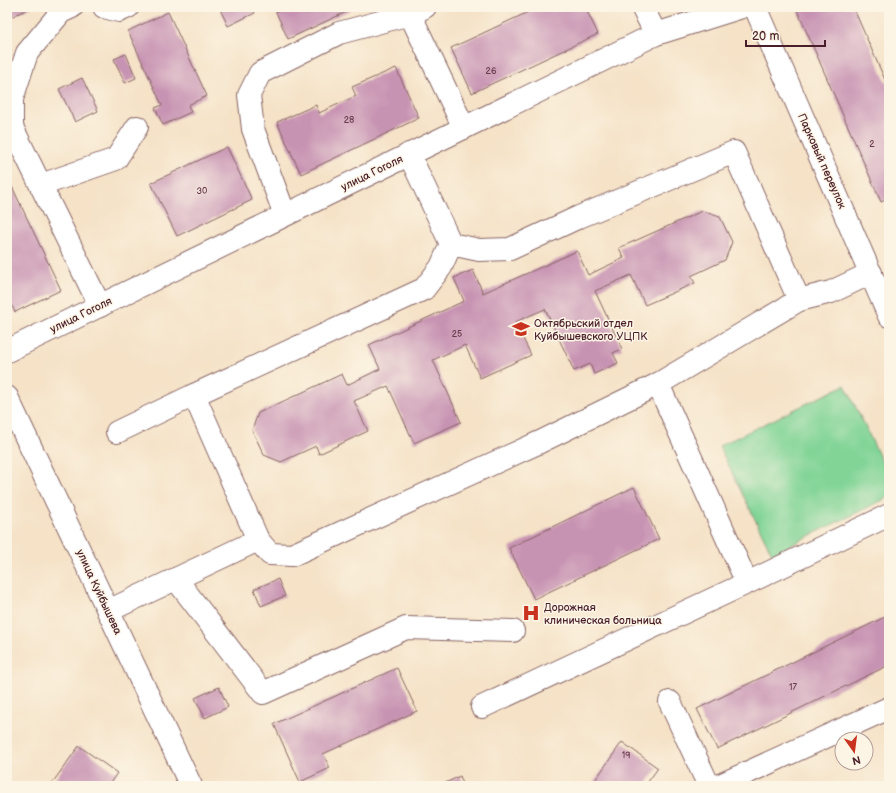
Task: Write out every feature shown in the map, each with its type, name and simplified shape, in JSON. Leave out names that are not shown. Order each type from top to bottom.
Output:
[{"type":"street","points":[[104,7],[119,11],[128,7]]},
{"type":"street","points":[[642,7],[656,34]]},
{"type":"street","name":"улица Гоголя","points":[[7,351],[656,34],[742,7]]},
{"type":"street","name":"Парковый переулок","points":[[755,7],[888,311]]},
{"type":"street","points":[[64,9],[27,53],[12,99],[9,128],[41,185],[100,306]]},
{"type":"street","points":[[284,216],[252,129],[249,95],[260,73],[339,33],[418,10],[464,128]]},
{"type":"street","points":[[41,185],[116,159],[137,127]]},
{"type":"street","points":[[451,244],[479,250],[510,249],[579,217],[734,152],[799,300]]},
{"type":"street","points":[[409,154],[451,244]]},
{"type":"street","points":[[117,432],[424,289],[440,267],[451,244]]},
{"type":"street","points":[[194,395],[258,540],[270,554],[292,555],[540,442],[658,384],[799,300],[831,292],[871,273]]},
{"type":"street","points":[[658,384],[747,583]]},
{"type":"street","name":"улица Куйбышева","points":[[7,397],[12,423],[108,611],[191,786]]},
{"type":"street","points":[[482,707],[889,515]]},
{"type":"street","points":[[108,611],[258,540]]},
{"type":"street","points":[[176,579],[263,694],[406,628],[513,631]]},
{"type":"street","points":[[670,702],[709,786]]},
{"type":"street","points":[[718,786],[889,708]]},
{"type":"green space","points":[[845,385],[889,476],[889,497],[772,554],[719,446]]},
{"type":"building","points":[[7,7],[32,7],[7,19]]},
{"type":"building","points":[[219,7],[252,7],[255,13],[228,26]]},
{"type":"building","points":[[286,7],[357,7],[288,39],[276,12]]},
{"type":"building","points":[[539,7],[585,7],[598,34],[472,93],[451,48]]},
{"type":"building","points":[[804,7],[853,7],[889,89],[889,198],[881,202],[797,10]]},
{"type":"building","points":[[168,12],[207,96],[188,105],[191,112],[163,125],[155,108],[162,105],[128,31]]},
{"type":"building","points":[[126,54],[136,78],[125,83],[114,59]]},
{"type":"building","points":[[396,68],[419,118],[301,174],[277,122],[316,105],[319,113],[356,96],[352,87]]},
{"type":"building","points":[[82,78],[98,111],[75,122],[59,89]]},
{"type":"building","points":[[227,147],[252,200],[177,236],[151,183]]},
{"type":"building","points":[[7,176],[61,290],[15,312],[7,296]]},
{"type":"building","points":[[702,211],[720,217],[732,242],[725,260],[691,276],[695,283],[645,305],[631,275],[595,291],[622,349],[613,353],[618,363],[594,374],[590,364],[574,371],[545,309],[515,322],[531,355],[480,378],[465,345],[433,360],[461,422],[414,443],[388,386],[354,401],[368,431],[319,454],[316,446],[281,462],[264,455],[252,430],[258,413],[342,374],[347,385],[380,369],[369,345],[464,301],[454,278],[473,270],[483,293],[577,251],[588,275],[624,258],[619,248]]},
{"type":"building","points":[[634,487],[659,539],[534,599],[509,548]]},
{"type":"building","points":[[278,579],[285,596],[261,606],[254,589]]},
{"type":"building","points":[[889,615],[889,665],[717,749],[697,709]]},
{"type":"building","points":[[397,668],[417,711],[323,754],[330,768],[300,782],[274,724]]},
{"type":"building","points":[[219,687],[228,707],[205,718],[195,698]]},
{"type":"building","points":[[622,742],[658,768],[645,786],[591,786]]},
{"type":"building","points":[[79,746],[117,773],[108,786],[50,786]]},
{"type":"building","points":[[460,776],[464,786],[439,786]]},
{"type":"place","name":"Октябрьский отдел Куйбышевского УЦПК","points":[[521,329]]},
{"type":"place","name":"Дорожная клиническая больница","points":[[531,613]]}]
